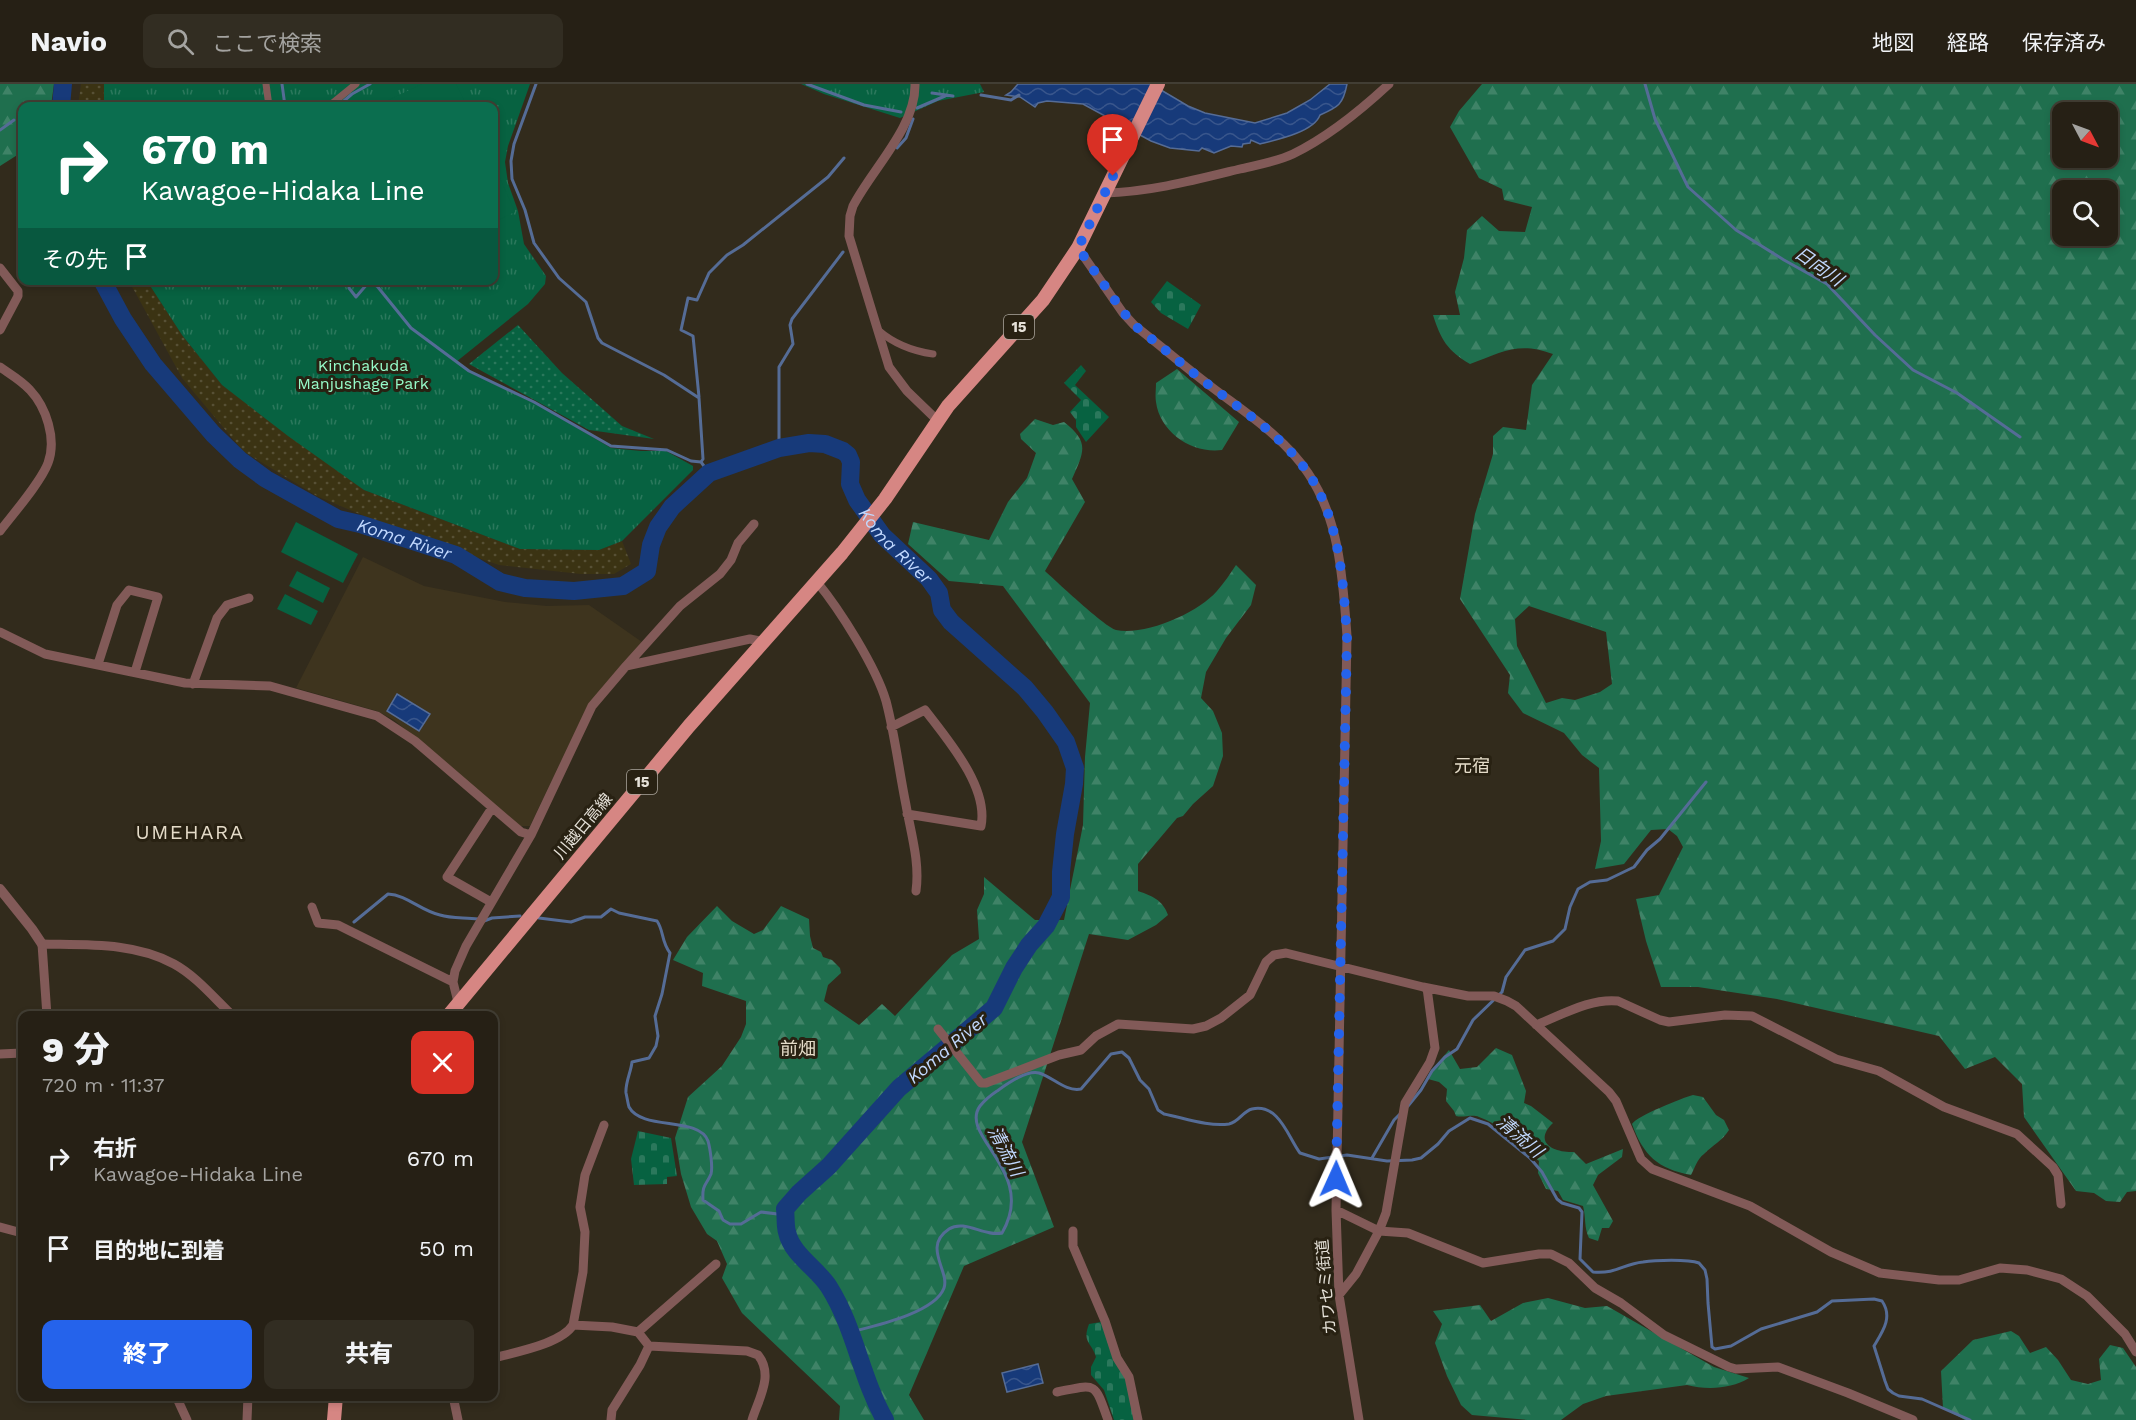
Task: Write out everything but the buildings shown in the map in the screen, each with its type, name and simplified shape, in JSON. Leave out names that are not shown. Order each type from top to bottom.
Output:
[{"type":"main road","name":"15","points":[[937,420],[1043,300],[1078,248],[1158,84]]},
{"type":"main road","name":"川越日高線","points":[[452,1011],[688,726],[842,553],[885,499],[937,420]]},
{"type":"main road","points":[[334,1420],[336,1401]]},
{"type":"street","points":[[266,84],[268,102]]},
{"type":"street","points":[[334,102],[356,84]]},
{"type":"street","points":[[915,84],[915,93],[906,122],[861,192],[849,216],[849,230],[851,247],[889,367],[907,391],[937,420]]},
{"type":"street","points":[[1104,194],[1140,191],[1290,155],[1310,145],[1359,110],[1389,84]]},
{"type":"street","name":"カワセミ街道","points":[[1078,248],[1134,325],[1262,425],[1296,457],[1318,490],[1337,549],[1344,590],[1347,636],[1336,1210],[1339,1295],[1359,1420]]},
{"type":"street","points":[[0,268],[18,291],[18,296],[0,330]]},
{"type":"street","points":[[876,328],[896,344],[933,354]]},
{"type":"street","points":[[0,367],[28,388],[38,400],[49,426],[52,445],[48,463],[0,531]]},
{"type":"street","points":[[458,1002],[453,982],[454,971],[491,902],[531,836],[592,706],[680,606],[720,574],[731,560],[738,543],[754,524]]},
{"type":"street","points":[[817,582],[828,596],[874,672],[886,702],[918,874],[916,891]]},
{"type":"street","points":[[98,664],[117,605],[129,590],[158,597],[135,672]]},
{"type":"street","points":[[193,684],[218,618],[227,604],[249,598]]},
{"type":"street","points":[[0,632],[45,654],[193,684],[270,686],[377,716],[415,741],[521,832],[531,836]]},
{"type":"street","points":[[626,666],[750,639],[765,642]]},
{"type":"street","points":[[891,727],[925,710],[969,769],[983,815],[981,826],[907,814]]},
{"type":"street","points":[[491,902],[447,877],[492,808]]},
{"type":"street","points":[[0,889],[42,944],[47,1011]]},
{"type":"street","points":[[312,907],[318,922],[350,930],[453,982]]},
{"type":"street","points":[[42,944],[86,945],[134,950],[160,958],[174,964],[228,1011]]},
{"type":"street","points":[[938,1029],[981,1083],[987,1083],[1059,1055],[1081,1050],[1096,1036],[1118,1024],[1193,1029],[1206,1026],[1221,1018],[1250,995],[1266,962],[1279,953],[1340,965],[1427,988],[1468,996],[1494,996],[1516,1006],[1609,1092],[1616,1101],[1641,1159],[1652,1169],[1750,1206],[1832,1252],[1880,1273],[1959,1280],[2000,1268],[2027,1270],[2061,1279],[2093,1302],[2125,1334],[2136,1352]]},
{"type":"street","points":[[1339,1295],[1356,1274],[1386,1213],[1405,1103],[1430,1062],[1435,1048],[1427,988]]},
{"type":"street","points":[[1536,1025],[1590,1003],[1611,1000],[1669,1022],[1725,1014],[1752,1016],[1836,1059],[1879,1071],[1944,1107],[2017,1134],[2053,1167],[2058,1175],[2061,1204]]},
{"type":"street","points":[[0,1054],[18,1053]]},
{"type":"street","points":[[498,1357],[558,1338],[570,1330],[573,1325],[583,1272],[585,1232],[580,1207],[585,1175],[604,1125]]},
{"type":"street","points":[[1336,1210],[1379,1231],[1408,1233],[1483,1263],[1551,1254],[1569,1263],[1595,1288],[1621,1303],[1664,1335],[1729,1367],[1736,1369],[1778,1367],[1913,1420]]},
{"type":"street","points":[[0,1227],[18,1232]]},
{"type":"street","points":[[1073,1231],[1074,1246],[1105,1321],[1117,1358],[1129,1377],[1138,1420]]},
{"type":"street","points":[[638,1332],[716,1264]]},
{"type":"street","points":[[573,1325],[612,1327],[638,1332],[649,1346],[747,1352],[758,1355],[767,1369],[765,1383],[752,1420]]},
{"type":"street","points":[[611,1420],[612,1410],[649,1346]]},
{"type":"street","points":[[1057,1392],[1085,1385],[1093,1388],[1099,1394],[1108,1420]]},
{"type":"street","points":[[178,1401],[187,1420]]},
{"type":"street","points":[[247,1420],[248,1401]]},
{"type":"street","points":[[454,1401],[458,1420]]},
{"type":"shaded area","points":[[363,557],[424,586],[505,602],[547,606],[589,605],[642,642],[589,703],[530,826],[520,826],[394,720],[377,711],[296,688]]},
{"type":"green space","points":[[0,84],[54,84],[52,102],[18,102],[18,155],[0,166]]},
{"type":"green space","name":"Kinchakuda Manjushage Park","points":[[104,84],[530,84],[508,146],[505,162],[508,183],[518,211],[524,244],[546,276],[545,284],[528,304],[456,362],[469,372],[540,406],[611,448],[666,451],[693,466],[693,470],[622,541],[599,550],[520,549],[364,490],[288,436],[222,385],[182,335],[150,285],[498,285],[498,102],[104,102]]},
{"type":"green space","points":[[422,84],[456,84],[465,102],[384,102]]},
{"type":"green space","points":[[801,84],[980,84],[984,92],[938,101],[900,118],[824,94]]},
{"type":"green space","points":[[1482,84],[2136,84],[2136,1191],[2127,1192],[2120,1202],[2106,1201],[2094,1193],[2076,1191],[2024,1117],[2022,1084],[1995,1057],[1965,1069],[1939,1036],[1777,999],[1698,987],[1661,987],[1646,941],[1636,899],[1659,895],[1683,847],[1677,836],[1668,829],[1651,830],[1624,864],[1595,869],[1601,841],[1599,768],[1582,755],[1564,733],[1523,713],[1508,693],[1510,675],[1460,599],[1475,514],[1493,454],[1493,436],[1503,427],[1526,430],[1532,385],[1553,354],[1520,348],[1501,352],[1470,364],[1450,349],[1442,338],[1433,315],[1460,315],[1455,292],[1464,258],[1467,230],[1482,216],[1499,231],[1525,232],[1532,207],[1504,200],[1502,189],[1479,178],[1450,127],[1459,111]],"holes":[[[1529,606],[1606,632],[1612,684],[1600,692],[1575,700],[1562,698],[1546,703],[1517,646],[1515,619]]]},
{"type":"green space","points":[[498,174],[515,212],[498,220]]},
{"type":"green space","points":[[1167,281],[1201,305],[1188,329],[1161,313],[1151,302]]},
{"type":"green space","points":[[518,325],[562,373],[622,426],[654,439],[589,430],[469,364]]},
{"type":"green space","points":[[1081,365],[1086,371],[1075,385],[1109,417],[1086,442],[1070,412],[1081,400],[1064,383]]},
{"type":"green space","points":[[1177,369],[1239,422],[1222,450],[1200,449],[1189,445],[1171,432],[1164,423],[1156,402],[1156,383]]},
{"type":"green space","points":[[1035,419],[1053,425],[1064,422],[1078,436],[1082,448],[1082,454],[1072,479],[1085,502],[1045,571],[1102,621],[1116,630],[1128,631],[1141,630],[1170,621],[1184,615],[1208,599],[1220,588],[1236,565],[1256,585],[1251,605],[1226,638],[1206,672],[1201,698],[1213,711],[1222,733],[1223,756],[1213,786],[1183,816],[1177,818],[1138,864],[1138,891],[1160,902],[1168,915],[1156,925],[1128,940],[1089,934],[1022,1142],[1054,1227],[964,1266],[909,1395],[924,1420],[839,1420],[840,1406],[742,1313],[722,1278],[727,1264],[717,1241],[707,1234],[691,1207],[681,1174],[675,1138],[688,1097],[722,1066],[741,1037],[746,1024],[746,1001],[702,986],[703,973],[673,960],[687,937],[717,906],[732,921],[754,934],[763,930],[781,906],[809,919],[813,948],[821,952],[823,957],[832,960],[840,968],[841,973],[828,985],[824,1001],[859,1025],[882,1004],[895,1016],[952,955],[979,939],[977,910],[984,894],[984,877],[1035,920],[1064,920],[1083,825],[1085,757],[1090,703],[1003,586],[949,581],[908,544],[913,522],[989,540],[1008,502],[1027,478],[1036,453],[1021,439],[1020,434]]},
{"type":"green space","points":[[296,522],[358,554],[343,583],[281,552]]},
{"type":"green space","points":[[297,571],[330,588],[323,603],[289,586]]},
{"type":"green space","points":[[285,594],[318,611],[311,625],[277,609]]},
{"type":"green space","points":[[1496,1048],[1512,1055],[1526,1091],[1524,1103],[1553,1123],[1547,1130],[1545,1141],[1553,1149],[1574,1152],[1586,1164],[1623,1149],[1622,1157],[1598,1175],[1593,1185],[1613,1221],[1609,1228],[1602,1228],[1598,1241],[1589,1238],[1583,1206],[1563,1200],[1558,1191],[1546,1189],[1538,1173],[1539,1161],[1503,1130],[1488,1121],[1476,1116],[1456,1116],[1446,1101],[1447,1089],[1439,1082],[1428,1079],[1430,1072],[1449,1050],[1460,1069],[1477,1067]]},
{"type":"green space","points":[[1693,1095],[1703,1097],[1716,1115],[1724,1120],[1729,1130],[1700,1158],[1691,1175],[1669,1169],[1653,1159],[1641,1144],[1632,1124],[1651,1112]]},
{"type":"green space","points":[[638,1131],[671,1138],[677,1176],[667,1177],[667,1184],[634,1185],[631,1159]]},
{"type":"green space","points":[[1548,1298],[1585,1308],[1607,1306],[1714,1367],[1749,1378],[1742,1382],[1719,1387],[1703,1388],[1687,1385],[1606,1396],[1583,1404],[1561,1420],[1528,1420],[1472,1415],[1461,1405],[1447,1376],[1435,1343],[1442,1324],[1433,1311],[1480,1305],[1491,1321],[1523,1303]]},
{"type":"green space","points":[[1101,1322],[1126,1378],[1135,1420],[1114,1420],[1104,1390],[1091,1375],[1091,1367],[1096,1357],[1086,1335],[1089,1324]]},
{"type":"green space","points":[[2011,1331],[2019,1336],[2030,1353],[2046,1347],[2071,1380],[2088,1384],[2101,1380],[2099,1359],[2110,1345],[2123,1348],[2136,1367],[2136,1420],[1965,1420],[1943,1408],[1941,1371],[1973,1340]]},
{"type":"sand","points":[[81,84],[104,84],[104,102],[79,102]]},
{"type":"sand","points":[[131,285],[150,285],[182,335],[222,385],[364,490],[520,549],[599,550],[622,541],[631,564],[614,574],[581,574],[499,565],[407,534],[317,496],[243,451],[182,378]]},
{"type":"water","points":[[1018,84],[1151,84],[1188,106],[1205,113],[1255,123],[1287,113],[1310,100],[1330,84],[1347,84],[1344,97],[1339,104],[1320,115],[1303,131],[1260,144],[1251,140],[1242,147],[1231,146],[1214,153],[1202,148],[1199,151],[1170,148],[1151,141],[1083,104],[1047,101],[1038,103],[1035,107],[1020,97],[1006,95]]},
{"type":"water","points":[[397,694],[430,714],[419,731],[387,711]]},
{"type":"water","points":[[1038,1364],[1043,1383],[1007,1392],[1002,1373]]},
{"type":"waterway","name":"Koma River","points":[[61,102],[63,84]]},
{"type":"waterway","points":[[282,84],[284,102]]},
{"type":"waterway","points":[[343,102],[370,84]]},
{"type":"waterway","points":[[536,84],[514,144],[511,161],[512,179],[525,210],[534,243],[559,278],[586,302],[598,338],[602,343],[664,375],[699,398],[703,459],[701,462]]},
{"type":"waterway","points":[[807,84],[864,105],[901,112]]},
{"type":"waterway","name":"日向川","points":[[1645,84],[1655,119],[1688,187],[1736,230],[1827,284],[1875,335],[1913,370],[1957,393],[2020,437]]},
{"type":"waterway","points":[[932,93],[953,96]]},
{"type":"waterway","points":[[981,95],[1011,100],[1019,95]]},
{"type":"waterway","points":[[917,108],[945,96]]},
{"type":"waterway","points":[[897,148],[906,138],[913,119]]},
{"type":"waterway","points":[[0,130],[14,120]]},
{"type":"waterway","points":[[699,397],[693,336],[681,330],[688,298],[697,300],[709,273],[727,255],[743,245],[828,177],[844,158]]},
{"type":"waterway","points":[[779,448],[779,367],[793,344],[790,325],[792,319],[843,252]]},
{"type":"waterway","name":"Koma River","points":[[105,285],[123,319],[153,364],[213,434],[240,460],[266,479],[338,519],[456,555],[500,582],[525,588],[574,591],[623,586],[647,571],[651,545],[658,527],[672,507],[709,473],[779,448],[809,443],[825,444],[843,451],[851,462],[850,484],[857,500],[882,535],[929,579],[939,593],[942,610],[951,622],[1025,688],[1066,742],[1075,768],[1074,784],[1065,834],[1061,897],[1046,926],[1029,945],[1014,968],[994,1008],[899,1088],[829,1166],[785,1209],[786,1229],[790,1240],[799,1254],[824,1280],[838,1303],[885,1420]]},
{"type":"waterway","points":[[349,288],[356,297],[366,285]]},
{"type":"waterway","points":[[375,285],[411,328],[469,371],[534,402],[611,446],[667,450],[691,461],[701,462],[709,473]]},
{"type":"waterway","points":[[1408,1106],[1432,1071],[1445,1057],[1457,1049],[1473,1020],[1502,992],[1506,977],[1525,950],[1553,941],[1565,929],[1570,907],[1578,889],[1590,882],[1607,880],[1634,867],[1706,782]]},
{"type":"waterway","points":[[354,922],[388,894],[401,897],[440,915],[478,919]]},
{"type":"waterway","points":[[539,918],[571,922],[585,917],[601,917],[611,909],[619,913],[657,921],[670,953],[655,1016],[658,1036],[656,1046],[649,1058],[632,1062],[626,1089],[629,1107],[646,1119],[703,1133],[708,1141],[712,1167],[704,1188],[703,1200],[719,1211],[723,1220],[730,1224],[741,1224],[761,1212],[786,1215]]},
{"type":"waterway","points":[[484,921],[492,918],[520,916]]},
{"type":"waterway","name":"清流川","points":[[851,1332],[903,1317],[929,1305],[938,1297],[944,1288],[945,1281],[937,1251],[938,1243],[941,1236],[949,1229],[962,1226],[988,1233],[1002,1233],[1010,1211],[1011,1192],[1005,1174],[979,1130],[976,1118],[980,1106],[1011,1081],[1028,1074],[1039,1073],[1059,1084],[1081,1089],[1111,1054],[1122,1052],[1129,1058],[1140,1080],[1149,1089],[1158,1110],[1164,1114],[1221,1125],[1236,1121],[1252,1109],[1269,1111],[1282,1123],[1300,1153],[1319,1159],[1347,1155],[1387,1161],[1412,1160],[1421,1158],[1449,1131],[1470,1118],[1488,1124],[1530,1158],[1542,1172],[1557,1199],[1562,1203],[1579,1208],[1582,1212],[1580,1259],[1593,1272],[1608,1272],[1648,1261],[1680,1260],[1699,1263],[1705,1270],[1707,1279],[1712,1347],[1715,1349],[1731,1346],[1761,1329],[1817,1312],[1832,1301],[1874,1299],[1882,1301],[1887,1313],[1886,1324],[1874,1346],[1888,1389],[1899,1396],[1922,1399],[1970,1420]]},
{"type":"waterway","points":[[1372,1158],[1394,1120],[1401,1113]]},
{"type":"district","name":"元宿","points":[[1472,765]]},
{"type":"district","name":"UMEHARA","points":[[190,832]]},
{"type":"district","name":"前畑","points":[[798,1048]]},
{"type":"route","points":[[1113,176],[1078,248],[1134,325],[1262,425],[1296,457],[1318,490],[1337,549],[1344,590],[1347,636],[1336,1179]]}]
